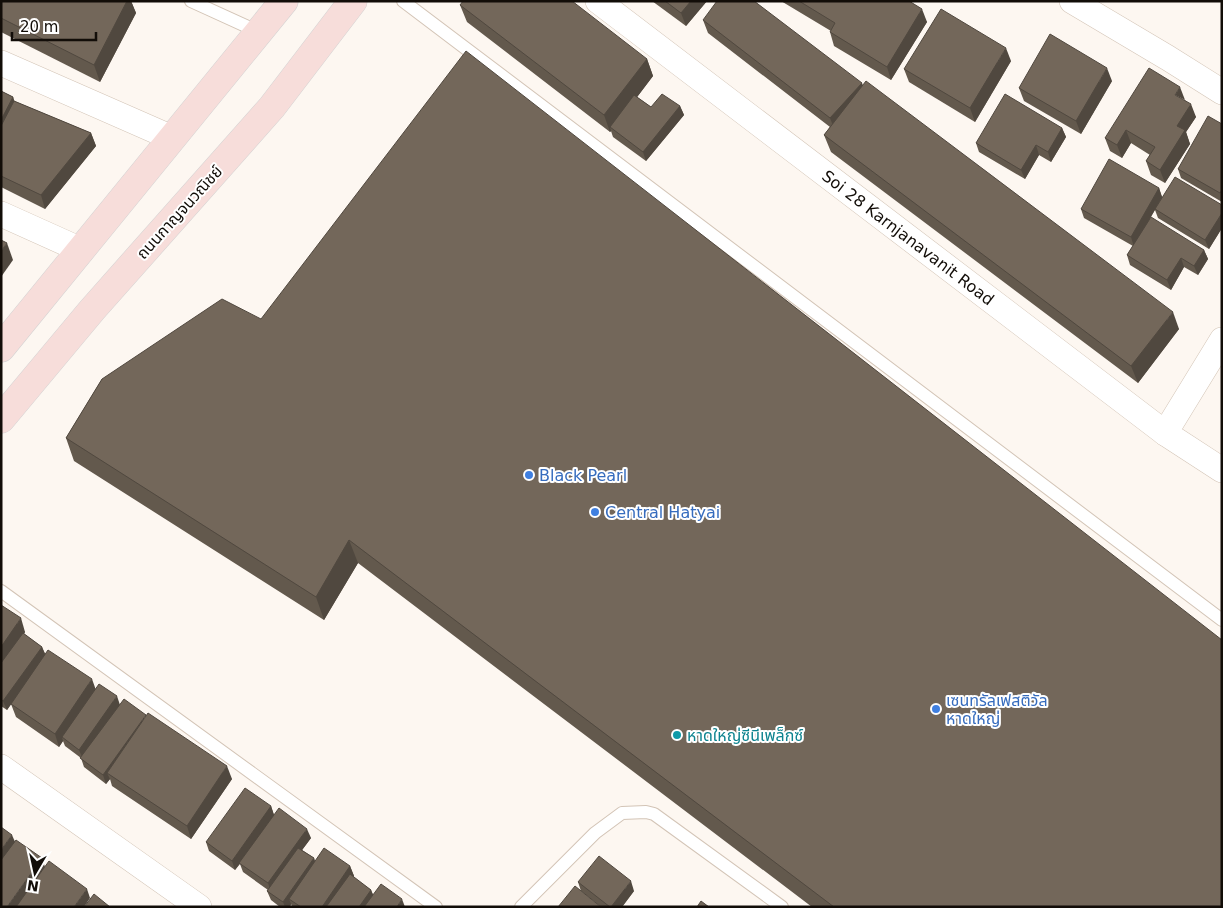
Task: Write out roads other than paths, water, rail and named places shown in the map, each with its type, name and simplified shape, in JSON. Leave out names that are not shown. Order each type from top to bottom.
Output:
[{"type":"main road","points":[[1,348],[284,1]]},
{"type":"main road","name":"ถนนกาญจนวณิชย์","points":[[1,419],[92,310],[272,107],[353,1]]},
{"type":"street","name":"Soi 28 Karnjanavanit Road","points":[[598,1],[1165,433],[1222,470]]},
{"type":"street","points":[[1072,1],[1222,92]]},
{"type":"street","points":[[1,63],[172,138]]},
{"type":"street","points":[[1,214],[81,250]]},
{"type":"street","points":[[1165,433],[1222,340]]},
{"type":"street","points":[[1,767],[199,907]]},
{"type":"lane","points":[[191,1],[259,32]]},
{"type":"lane","points":[[403,1],[1222,620]]},
{"type":"lane","points":[[1,591],[436,907]]},
{"type":"lane","points":[[522,907],[595,833],[622,813],[630,812],[654,814],[782,907]]},
{"type":"place","name":"Black Pearl","points":[[529,475]]},
{"type":"place","name":"Central Hatyai","points":[[595,512]]},
{"type":"place","name":"เซนทรัลเฟสติวัล หาดใหญ่","points":[[936,709]]},
{"type":"place","name":"หาดใหญ่ซีนีเพล็กซ์","points":[[677,735]]}]
